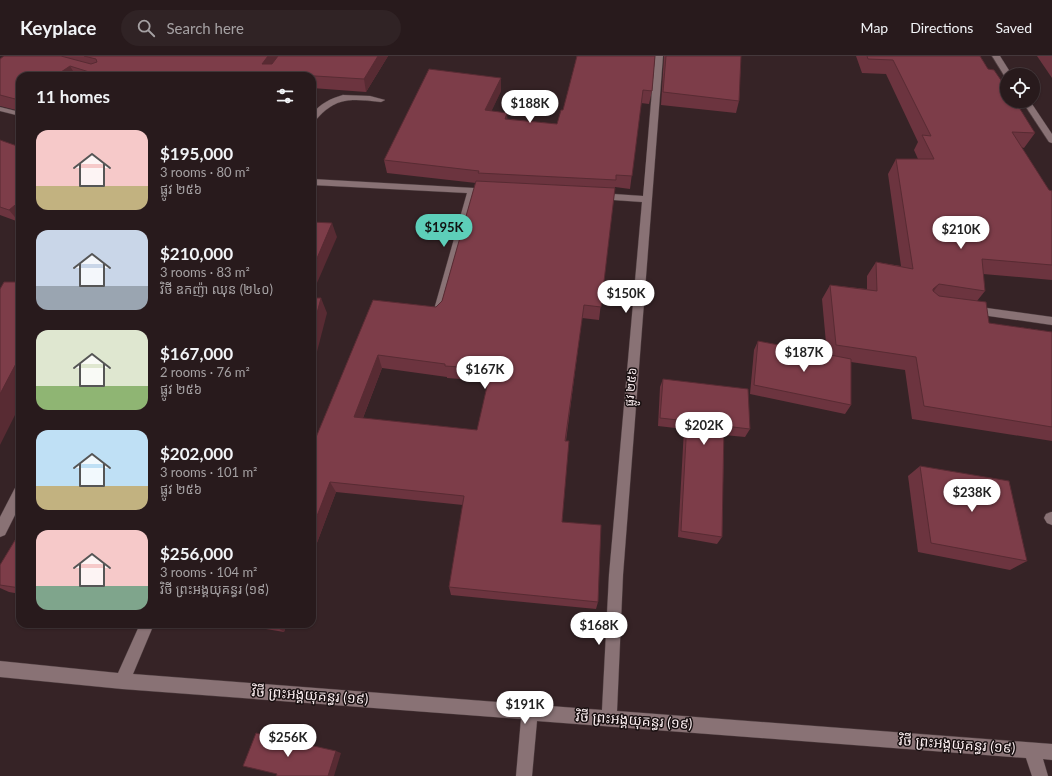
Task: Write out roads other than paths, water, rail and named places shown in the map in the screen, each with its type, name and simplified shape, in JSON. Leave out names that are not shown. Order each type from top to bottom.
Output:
[{"type":"street","name":"ផ្លូវ ២៥៦","points":[[609,718],[616,575],[659,56]]},
{"type":"street","points":[[996,56],[1004,68]]},
{"type":"street","points":[[316,113],[321,106],[334,100],[349,97],[381,100]]},
{"type":"street","points":[[1031,108],[1052,140]]},
{"type":"street","points":[[0,109],[16,113]]},
{"type":"street","points":[[316,182],[496,191]]},
{"type":"street","points":[[438,313],[472,190]]},
{"type":"street","points":[[591,196],[647,199]]},
{"type":"street","points":[[959,308],[1052,321]]},
{"type":"street","points":[[0,532],[16,500]]},
{"type":"street","points":[[122,681],[145,628]]},
{"type":"street","name":"វិថី ព្រះអង្គយុគន្ធរ (១៩)","points":[[0,668],[122,681],[1052,752]]},
{"type":"street","points":[[524,776],[530,712]]},
{"type":"street","points":[[1032,750],[1040,776]]}]
